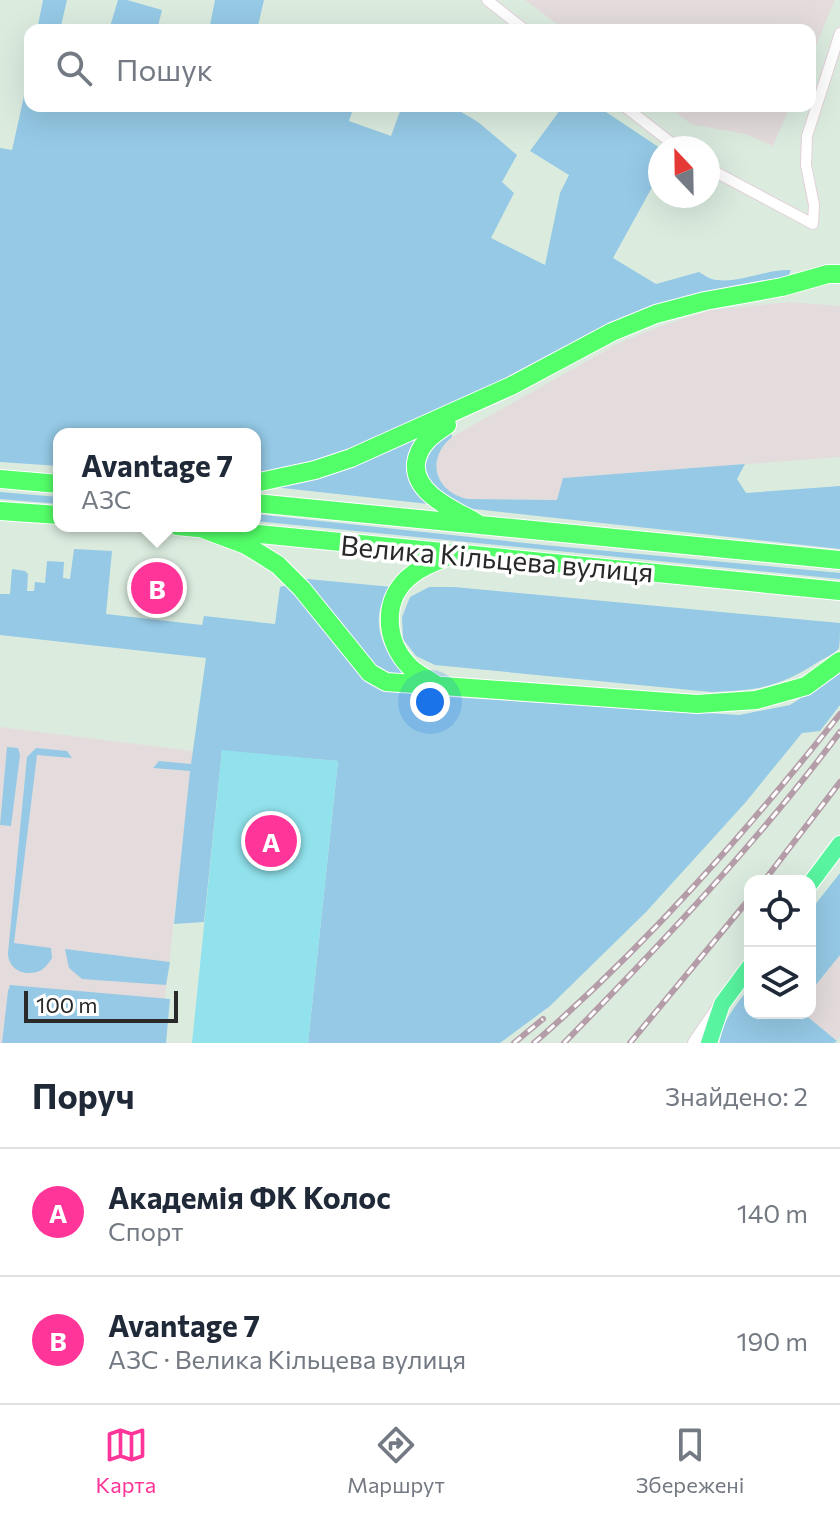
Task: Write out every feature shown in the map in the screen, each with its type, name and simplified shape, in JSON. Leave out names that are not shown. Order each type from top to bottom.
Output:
[{"type":"highway","points":[[482,525],[431,495],[421,485],[416,472],[417,459],[429,437],[511,386],[601,338],[656,314],[828,274],[840,274]]},
{"type":"highway","points":[[261,482],[315,470],[351,458],[511,386]]},
{"type":"highway","points":[[0,479],[53,483]]},
{"type":"highway","points":[[261,504],[840,560]]},
{"type":"highway","points":[[0,511],[53,515]]},
{"type":"highway","points":[[211,532],[246,545],[278,565],[302,589],[370,673],[386,682],[697,704],[756,700],[806,686],[840,661]]},
{"type":"highway","name":"Велика Кільцева вулиця","points":[[233,532],[840,591]]},
{"type":"highway","points":[[439,686],[412,669],[399,654],[389,628],[391,606],[399,587],[413,573],[455,554]]},
{"type":"main road","points":[[816,876],[840,844]]},
{"type":"main road","points":[[695,1043],[744,974]]},
{"type":"main road","points":[[709,1043],[722,1004]]},
{"type":"street","points":[[487,0],[517,24]]},
{"type":"street","points":[[816,108],[840,33]]},
{"type":"street","points":[[632,112],[663,136]]},
{"type":"street","points":[[720,174],[813,224],[814,199],[806,165],[807,136],[815,112]]},
{"type":"shaded area","points":[[43,0],[67,0],[61,24],[38,24]]},
{"type":"shaded area","points":[[118,0],[162,10],[158,24],[111,24]]},
{"type":"shaded area","points":[[215,0],[264,0],[258,24],[210,24]]},
{"type":"shaded area","points":[[525,0],[835,0],[816,45],[816,24],[557,24]]},
{"type":"shaded area","points":[[24,96],[24,112],[352,112],[349,121],[391,136],[400,112],[461,112],[517,155],[502,182],[514,193],[491,238],[545,265],[560,193],[569,175],[530,151],[559,112],[606,112],[648,140],[648,195],[613,258],[656,284],[699,272],[712,279],[726,280],[791,270],[787,279],[707,295],[446,409],[452,437],[438,455],[436,464],[441,482],[457,495],[468,499],[557,500],[563,478],[745,464],[737,479],[746,493],[840,486],[840,549],[261,486],[261,428],[53,428],[53,466],[0,462],[0,148],[12,150]]},
{"type":"shaded area","points":[[675,112],[787,112],[773,146],[745,134],[691,124]]},
{"type":"shaded area","points":[[790,302],[840,306],[840,457],[563,478],[558,500],[456,497],[439,478],[436,467],[438,454],[443,444],[452,437],[619,343],[711,310]]},
{"type":"shaded area","points":[[0,492],[53,496],[53,503],[0,499]]},
{"type":"shaded area","points":[[261,515],[840,573],[840,579],[261,522]]},
{"type":"shaded area","points":[[74,549],[112,551],[106,614],[202,625],[204,616],[275,624],[280,587],[287,585],[307,606],[356,671],[382,688],[433,696],[739,715],[790,705],[840,673],[840,705],[820,731],[802,733],[745,803],[646,912],[550,1006],[500,1043],[308,1043],[338,761],[222,751],[204,922],[174,924],[190,771],[153,768],[159,761],[191,764],[206,658],[0,635],[0,594],[10,594],[12,569],[28,574],[27,591],[34,591],[35,582],[45,583],[47,561],[64,562],[63,578],[70,579]]},
{"type":"shaded area","points":[[297,578],[392,587],[380,609],[379,629],[390,655],[410,675],[385,674],[367,660],[321,598]]},
{"type":"shaded area","points":[[429,587],[840,623],[839,648],[804,671],[779,682],[755,688],[711,692],[435,665],[416,656],[403,639],[402,617],[410,597]]},
{"type":"shaded area","points":[[0,727],[193,751],[160,1043],[0,1043]]},
{"type":"shaded area","points":[[7,747],[18,748],[20,755],[11,826],[0,825]]},
{"type":"shaded area","points":[[36,748],[67,751],[72,758],[37,755],[14,943],[51,948],[52,958],[42,970],[26,973],[13,967],[8,953],[27,757]]},
{"type":"shaded area","points":[[222,750],[338,761],[308,1043],[192,1043]]},
{"type":"shaded area","points":[[840,873],[840,955],[816,985],[816,947],[816,903]]},
{"type":"shaded area","points":[[65,949],[170,962],[166,985],[82,979],[69,968]]},
{"type":"shaded area","points":[[840,955],[840,1037],[837,1041],[810,1019],[816,1019],[816,985]]},
{"type":"shaded area","points":[[10,985],[170,999],[166,1043],[2,1043]]},
{"type":"shaded area","points":[[744,995],[744,1019],[810,1019],[837,1041],[720,1043],[735,1006]]},
{"type":"railway","points":[[534,1043],[656,927],[769,801],[840,714]]},
{"type":"railway","points":[[564,1043],[707,892],[776,814],[840,732]]},
{"type":"railway","points":[[769,875],[840,782]]},
{"type":"railway","points":[[630,1043],[744,905]]},
{"type":"railway","points":[[514,1043],[543,1019]]},
{"type":"place","name":"Avantage 7","points":[[157,588]]},
{"type":"place","name":"Академія ФК Колос","points":[[271,841]]}]
